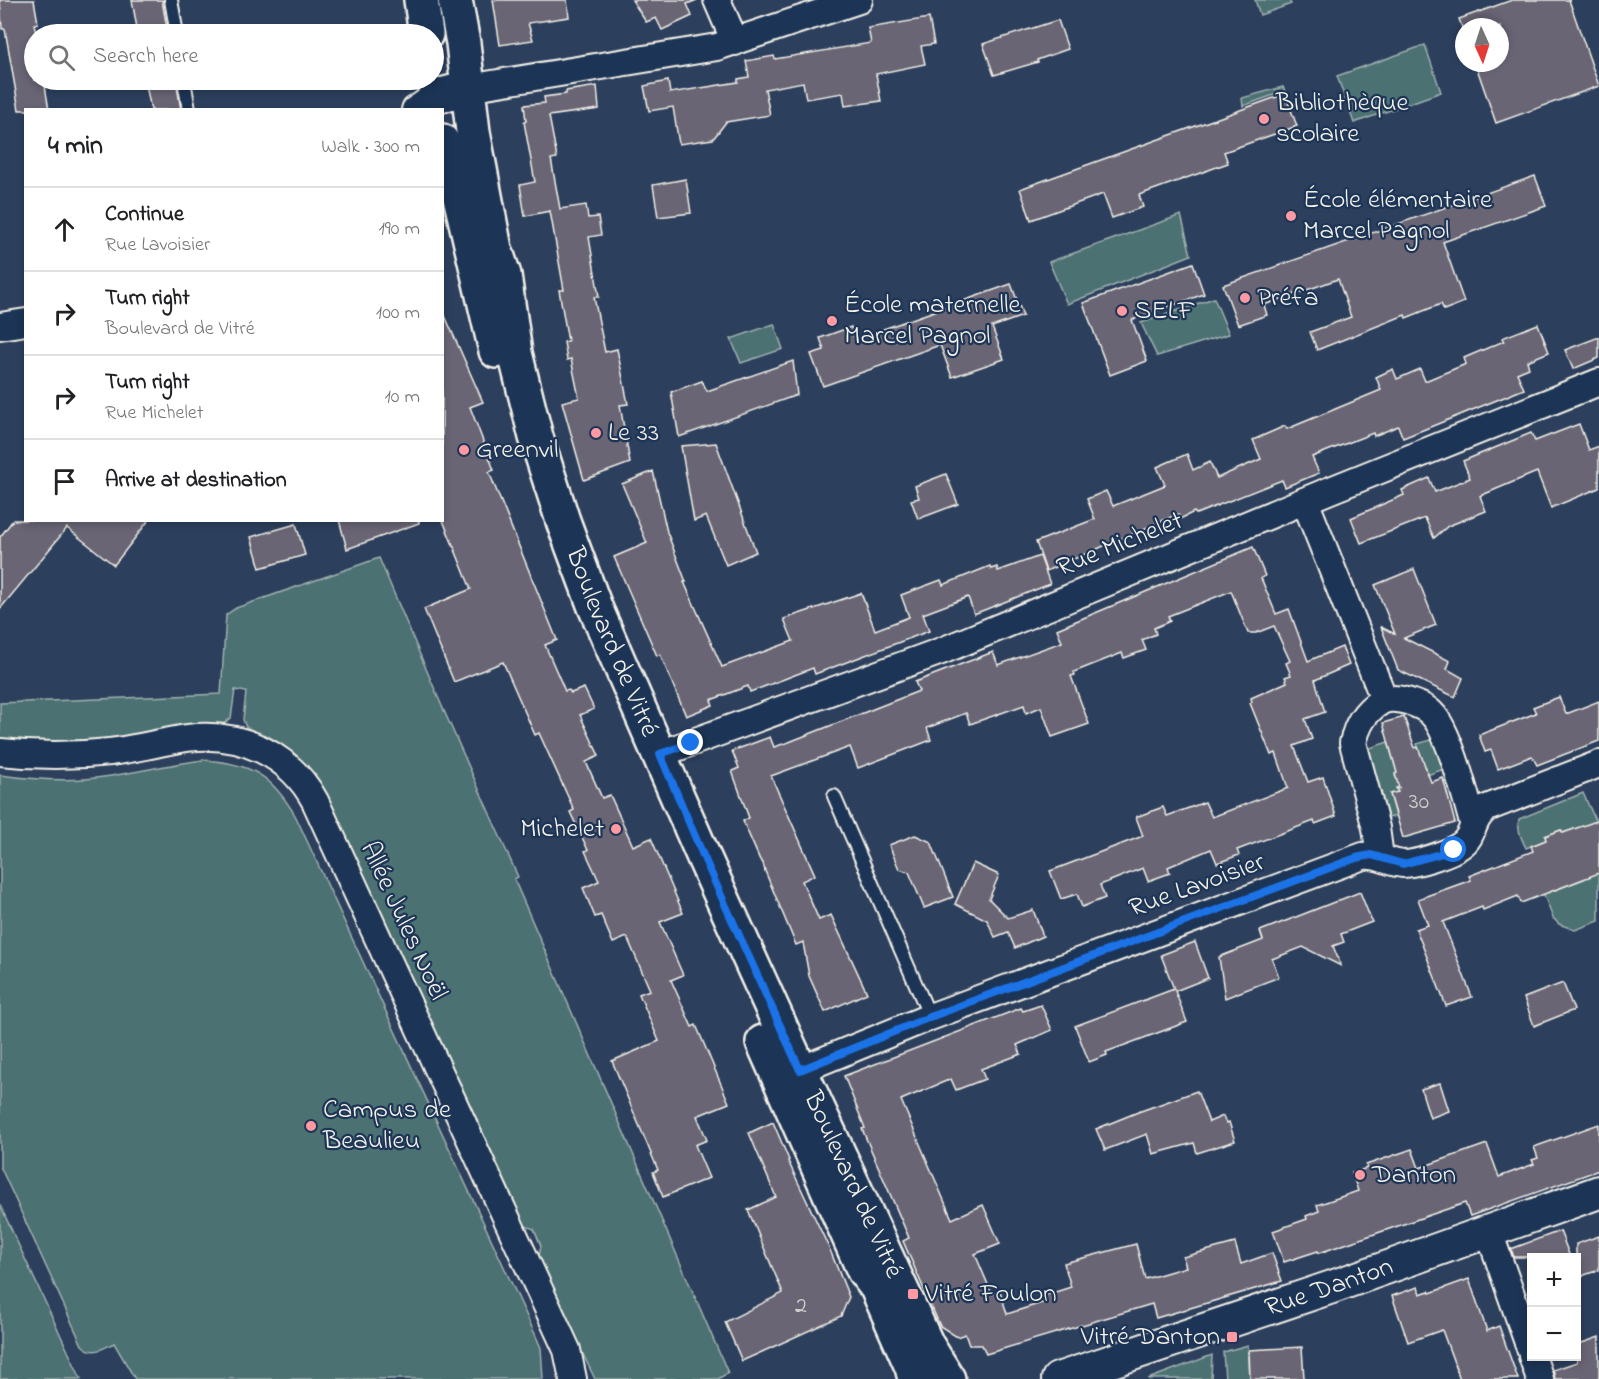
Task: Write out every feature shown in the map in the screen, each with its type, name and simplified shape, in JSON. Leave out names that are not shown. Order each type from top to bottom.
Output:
[{"type":"main road","points":[[421,0],[425,24]]},
{"type":"main road","name":"Boulevard de Vitré","points":[[455,0],[463,43],[473,132],[495,249],[504,275],[515,353],[536,437],[563,521],[595,607],[705,860],[927,1345],[948,1379]]},
{"type":"main road","points":[[430,99],[468,88]]},
{"type":"main road","name":"Boulevard de Vitré","points":[[444,147],[461,201],[507,394],[561,564],[789,1104],[864,1271],[877,1288],[912,1367],[915,1379]]},
{"type":"street","points":[[717,0],[735,42]]},
{"type":"street","points":[[468,88],[717,47],[859,0]]},
{"type":"street","points":[[0,326],[24,322]]},
{"type":"street","name":"Rue Michelet","points":[[660,754],[944,650],[1599,382]]},
{"type":"street","points":[[1305,501],[1384,699]]},
{"type":"street","points":[[1380,857],[1376,828],[1353,743],[1356,729],[1362,718],[1372,706],[1384,699],[1400,699],[1432,713],[1443,729],[1473,823]]},
{"type":"street","name":"Allée Jules Noël","points":[[0,752],[74,755],[129,750],[186,738],[219,737],[252,745],[270,753],[294,771],[315,801],[567,1350],[573,1379]]},
{"type":"street","name":"Rue Lavoisier","points":[[800,1070],[930,1017],[1356,858],[1371,855],[1403,864],[1454,850],[1464,844],[1471,833],[1473,823],[1487,808],[1599,764]]},
{"type":"street","name":"Rue Danton","points":[[1058,1379],[1332,1287],[1599,1192]]},
{"type":"street","points":[[1489,1232],[1527,1341]]},
{"type":"street","points":[[1534,1361],[1540,1379]]},
{"type":"lane","points":[[171,0],[175,24]]},
{"type":"lane","points":[[186,90],[189,108]]},
{"type":"lane","points":[[834,796],[930,1017]]},
{"type":"green space","points":[[1255,0],[1289,0],[1291,4],[1260,15]]},
{"type":"green space","points":[[1425,45],[1441,92],[1354,123],[1337,76]]},
{"type":"green space","points":[[1283,87],[1285,91],[1243,106],[1242,98]]},
{"type":"green space","points":[[1181,215],[1191,255],[1067,304],[1049,262]]},
{"type":"green space","points":[[1214,298],[1229,334],[1157,356],[1141,323]]},
{"type":"green space","points":[[774,324],[783,349],[741,363],[731,339]]},
{"type":"green space","points":[[379,558],[518,877],[514,879],[728,1373],[718,1379],[595,1379],[538,1261],[541,1246],[534,1229],[523,1225],[326,795],[310,770],[289,750],[273,739],[246,727],[243,720],[246,692],[235,690],[231,718],[223,724],[190,724],[148,733],[85,741],[26,741],[0,738],[0,703],[221,694],[226,615],[236,608]]},
{"type":"green space","points":[[1431,740],[1444,769],[1427,775],[1417,744]]},
{"type":"green space","points":[[1388,742],[1397,773],[1395,776],[1402,787],[1397,788],[1398,792],[1390,794],[1396,816],[1388,818],[1369,754],[1370,748]]},
{"type":"green space","points":[[203,760],[234,764],[258,774],[278,791],[296,817],[535,1334],[541,1348],[543,1379],[135,1379],[114,1343],[94,1351],[82,1345],[0,1166],[0,775],[41,779],[84,779]]},
{"type":"green space","points":[[1583,793],[1599,828],[1599,921],[1575,930],[1559,924],[1553,918],[1533,867],[1555,890],[1584,879],[1579,866],[1578,828],[1563,833],[1561,830],[1545,836],[1546,840],[1526,848],[1520,834],[1519,819]]},
{"type":"green space","points":[[0,1205],[81,1379],[0,1379]]},
{"type":"green space","points":[[1248,1345],[1250,1379],[1225,1379],[1223,1352]]},
{"type":"green space","points":[[1212,1355],[1211,1379],[1148,1379]]},
{"type":"building","points":[[0,0],[34,0],[38,23],[24,24],[24,90],[46,90],[49,108],[19,110],[5,29],[2,29]]},
{"type":"building","points":[[132,0],[162,0],[166,24],[136,24]]},
{"type":"building","points":[[493,0],[567,0],[569,17],[528,23],[533,40],[500,45]]},
{"type":"building","points":[[632,0],[697,0],[687,4],[692,16],[662,30],[656,18],[646,22]]},
{"type":"building","points":[[1512,0],[1569,0],[1599,86],[1496,123],[1478,72],[1509,72],[1509,18],[1462,18]]},
{"type":"building","points":[[929,18],[934,44],[921,46],[925,64],[876,74],[881,101],[845,106],[843,93],[806,99],[803,82],[765,89],[770,115],[726,122],[713,139],[679,144],[673,107],[649,111],[644,86],[668,81],[670,93],[738,82],[738,79],[749,77],[746,61],[774,56],[775,59],[871,43],[868,28]]},
{"type":"building","points":[[1058,20],[1068,49],[1037,60],[1038,62],[994,75],[983,44]]},
{"type":"building","points":[[597,86],[599,109],[549,116],[557,158],[551,159],[560,209],[586,205],[588,218],[598,217],[601,235],[589,237],[599,297],[594,297],[605,352],[617,349],[628,404],[620,405],[630,463],[584,480],[562,402],[579,398],[571,359],[567,360],[564,342],[568,341],[559,290],[564,290],[550,211],[525,216],[520,185],[535,182],[524,122],[526,121],[524,105],[545,103],[544,97]]},
{"type":"building","points":[[147,90],[178,90],[181,108],[151,108]]},
{"type":"building","points":[[1285,94],[1297,126],[1224,152],[1228,163],[1139,195],[1143,207],[1112,218],[1103,194],[1031,220],[1020,189]]},
{"type":"building","points":[[1535,176],[1546,206],[1443,242],[1464,302],[1444,310],[1441,304],[1406,318],[1405,315],[1317,350],[1310,332],[1351,317],[1338,279],[1264,305],[1267,315],[1238,325],[1223,285]]},
{"type":"building","points":[[686,179],[691,213],[658,217],[653,185]]},
{"type":"building","name":"SELF","points":[[1193,263],[1204,294],[1132,320],[1147,361],[1110,375],[1083,303]]},
{"type":"building","points":[[1011,284],[1023,316],[992,327],[1004,359],[952,377],[940,345],[823,386],[811,354],[824,350],[820,338],[851,327],[855,339]]},
{"type":"building","points":[[444,314],[483,402],[470,407],[494,470],[489,472],[557,640],[545,645],[565,691],[569,690],[571,693],[584,688],[594,709],[580,715],[599,756],[586,762],[602,798],[610,795],[633,846],[651,838],[683,913],[660,922],[683,975],[671,980],[692,1027],[696,1025],[729,1103],[697,1116],[707,1140],[695,1145],[709,1178],[663,1197],[653,1172],[658,1170],[612,1061],[659,1041],[639,994],[650,990],[627,937],[613,943],[601,915],[595,917],[583,888],[599,881],[585,851],[588,850],[570,812],[574,810],[539,733],[535,735],[503,662],[454,682],[424,609],[471,589],[444,522]]},
{"type":"building","points":[[1538,324],[1549,352],[1527,361],[1529,368],[1517,373],[1524,389],[1403,438],[1398,426],[1374,436],[1373,433],[1312,457],[1319,473],[1285,487],[1282,480],[1180,519],[1178,514],[1046,571],[1036,542],[1095,519],[1087,499],[1106,491],[1113,506],[1165,485],[1157,467],[1187,454],[1193,470],[1210,462],[1217,478],[1261,459],[1253,440],[1285,426],[1287,429],[1381,390],[1376,377],[1393,369],[1397,379],[1420,369],[1425,381],[1466,364],[1464,358],[1504,341],[1502,338]]},
{"type":"building","points":[[1599,337],[1599,358],[1573,369],[1565,350]]},
{"type":"building","points":[[793,361],[797,395],[679,437],[671,392],[702,381],[707,391]]},
{"type":"building","points":[[1579,424],[1589,450],[1599,446],[1599,488],[1551,508],[1537,472],[1480,496],[1486,511],[1448,526],[1434,538],[1425,518],[1361,543],[1351,518],[1404,495],[1402,490],[1429,478],[1435,492],[1470,478],[1463,461],[1531,433],[1535,441]]},
{"type":"building","points":[[716,443],[756,552],[726,565],[706,516],[694,521],[681,446]]},
{"type":"building","points":[[653,471],[667,532],[686,582],[684,582],[722,667],[793,641],[784,619],[861,593],[875,630],[909,617],[901,595],[941,580],[943,585],[990,566],[991,569],[997,567],[998,571],[1040,556],[1050,584],[974,614],[968,597],[923,614],[929,631],[815,674],[813,668],[750,692],[748,686],[711,700],[713,705],[686,716],[660,654],[657,656],[614,557],[647,543],[622,484]]},
{"type":"building","points":[[946,474],[958,504],[918,519],[911,500],[919,498],[915,486]]},
{"type":"building","points":[[13,520],[24,520],[24,522],[147,522],[114,565],[67,528],[0,609],[0,537]]},
{"type":"building","points":[[340,522],[419,522],[419,523],[347,549]]},
{"type":"building","points":[[296,524],[305,555],[260,568],[251,537]]},
{"type":"building","points":[[1253,547],[1265,576],[1261,578],[1276,614],[1289,609],[1308,661],[1342,647],[1349,665],[1315,680],[1325,712],[1305,719],[1312,739],[1294,746],[1308,782],[1323,777],[1336,816],[1315,824],[1314,821],[1237,850],[1239,855],[1217,863],[1211,849],[1168,867],[1170,873],[1148,881],[1143,868],[1100,885],[1105,898],[1082,907],[1077,894],[1061,899],[1050,871],[1143,836],[1136,817],[1163,807],[1167,816],[1205,802],[1212,817],[1288,788],[1276,753],[1271,755],[1250,703],[1251,698],[1287,682],[1285,677],[1291,675],[1286,663],[1290,661],[1274,626],[1256,633],[1248,633],[1231,591],[1168,616],[1170,621],[1154,628],[1156,634],[1142,640],[1146,650],[1124,658],[1122,653],[1074,672],[1075,675],[1071,676],[1089,724],[1052,737],[1041,707],[1026,713],[1024,705],[970,724],[966,713],[927,728],[931,740],[858,768],[850,747],[771,776],[815,875],[802,881],[819,920],[831,915],[867,993],[825,1012],[809,976],[803,942],[796,945],[763,863],[743,821],[749,818],[732,771],[739,768],[732,751],[770,737],[774,747],[789,742],[919,691],[915,682],[993,652],[998,665],[1062,642],[1057,629]]},
{"type":"building","points":[[1414,569],[1436,625],[1404,638],[1450,661],[1447,669],[1463,678],[1455,697],[1398,670],[1381,627],[1395,634],[1375,585]]},
{"type":"building","points":[[1559,697],[1566,714],[1599,701],[1599,741],[1537,765],[1532,756],[1498,769],[1491,750],[1485,752],[1479,735],[1536,713],[1533,707]]},
{"type":"building","points":[[1404,717],[1431,782],[1443,778],[1455,823],[1403,838],[1390,794],[1398,792],[1396,788],[1399,788],[1383,723]]},
{"type":"building","points":[[1599,820],[1599,873],[1521,903],[1518,896],[1443,922],[1472,997],[1446,1006],[1416,929],[1428,925],[1418,899],[1471,880],[1469,876],[1533,851],[1531,846],[1546,840],[1545,836],[1561,830],[1563,833]]},
{"type":"building","points":[[915,835],[931,842],[953,897],[924,908],[909,872],[899,869],[889,845]]},
{"type":"building","points":[[973,863],[999,875],[989,899],[1008,918],[1033,910],[1043,936],[1015,948],[1008,932],[995,937],[987,920],[955,904]]},
{"type":"building","points":[[1360,892],[1372,922],[1341,934],[1344,942],[1333,946],[1341,966],[1303,947],[1272,959],[1279,977],[1225,998],[1219,957],[1263,940],[1260,931]]},
{"type":"building","points":[[1195,942],[1208,978],[1175,991],[1187,1022],[1106,1052],[1107,1055],[1089,1062],[1075,1026],[1174,989],[1161,955]]},
{"type":"building","points":[[1563,983],[1574,1010],[1534,1026],[1524,998]]},
{"type":"building","points":[[1041,1005],[1052,1030],[1017,1045],[1021,1054],[981,1069],[985,1079],[956,1090],[951,1079],[901,1100],[952,1219],[983,1205],[1000,1244],[975,1254],[992,1294],[1000,1291],[1007,1314],[1045,1302],[1043,1296],[1071,1287],[1064,1263],[1136,1244],[1145,1279],[1186,1267],[1183,1257],[1235,1243],[1241,1264],[1272,1253],[1282,1281],[1156,1318],[1152,1304],[986,1354],[982,1345],[969,1345],[965,1334],[957,1337],[940,1326],[903,1241],[909,1238],[862,1129],[865,1128],[844,1076],[1021,1008],[1023,1011]]},
{"type":"building","points":[[1440,1083],[1449,1111],[1430,1118],[1421,1089]]},
{"type":"building","points":[[1197,1091],[1209,1122],[1223,1116],[1226,1123],[1229,1122],[1235,1141],[1197,1153],[1194,1143],[1153,1154],[1147,1134],[1105,1150],[1096,1129]]},
{"type":"building","points":[[773,1122],[849,1297],[841,1316],[742,1361],[725,1322],[783,1293],[748,1210],[776,1197],[749,1133]]},
{"type":"building","points":[[1599,1124],[1599,1170],[1470,1216],[1465,1203],[1319,1253],[1318,1251],[1284,1262],[1273,1231],[1307,1219],[1306,1216],[1319,1211],[1317,1205],[1358,1191],[1352,1173],[1367,1168],[1366,1165],[1412,1149],[1419,1168],[1487,1144],[1499,1177],[1534,1164],[1532,1160],[1538,1158],[1534,1147]]},
{"type":"building","points":[[1560,1231],[1568,1253],[1527,1253],[1527,1257],[1514,1257],[1511,1249]]},
{"type":"building","points":[[1599,1236],[1599,1270],[1581,1276],[1581,1253],[1576,1253],[1576,1244]]},
{"type":"building","points":[[1469,1279],[1487,1331],[1499,1326],[1518,1379],[1460,1379],[1442,1330],[1408,1342],[1392,1296],[1418,1287],[1420,1294],[1429,1291],[1430,1293]]},
{"type":"building","points":[[1599,1337],[1599,1379],[1555,1379],[1553,1370],[1581,1361],[1581,1343]]},
{"type":"building","points":[[1302,1347],[1304,1379],[1250,1379],[1249,1350]]},
{"type":"place","name":"Bibliothèque scolaire","points":[[1264,119]]},
{"type":"place","name":"École élémentaire Marcel Pagnol","points":[[1291,216]]},
{"type":"place","name":"Préfa","points":[[1245,298]]},
{"type":"place","name":"SELF","points":[[1122,311]]},
{"type":"place","name":"École maternelle Marcel Pagnol","points":[[832,321]]},
{"type":"place","name":"Le 33","points":[[596,433]]},
{"type":"place","name":"Greenvil","points":[[464,450]]},
{"type":"place","name":"Michelet","points":[[616,829]]},
{"type":"place","name":"Campus de Beaulieu","points":[[311,1126]]},
{"type":"place","name":"Danton","points":[[1360,1175]]},
{"type":"place","name":"Vitré Foulon","points":[[913,1294]]},
{"type":"place","name":"Vitré Danton","points":[[1232,1337]]},
{"type":"route","points":[[691,743],[660,754],[800,1070],[930,1017],[1356,858],[1371,855],[1403,864],[1454,850]]}]
